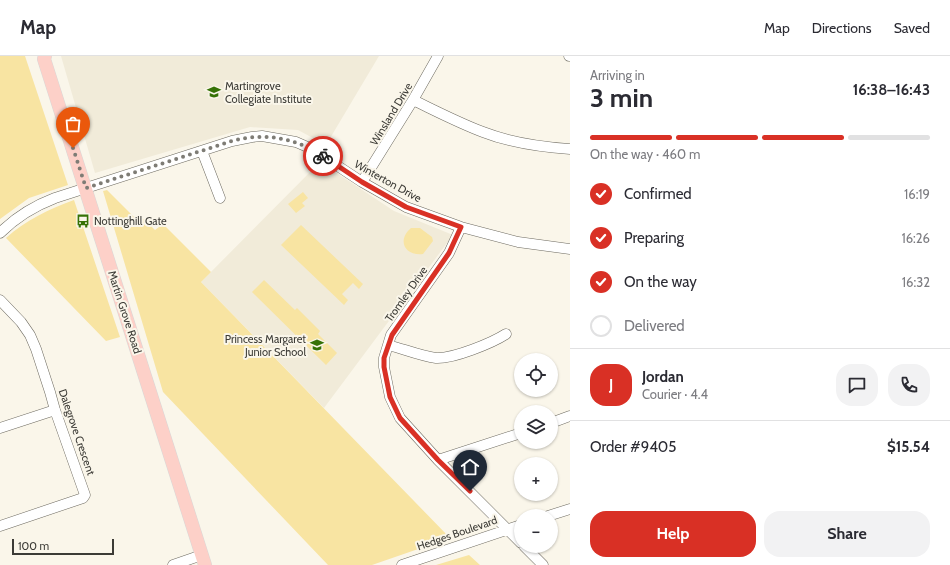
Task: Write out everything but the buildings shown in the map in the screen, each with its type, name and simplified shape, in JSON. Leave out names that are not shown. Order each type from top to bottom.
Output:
[{"type":"main road","name":"Martin Grove Road","points":[[43,57],[86,188],[203,560]]},
{"type":"street","name":"Winsland Drive","points":[[362,182],[413,100],[438,56]]},
{"type":"street","points":[[413,100],[485,133],[521,143],[558,149],[570,149]]},
{"type":"street","name":"Winterton Drive","points":[[86,188],[232,141],[252,137],[280,138],[296,142],[312,149],[362,182],[406,207],[461,227],[518,242],[570,249]]},
{"type":"street","points":[[202,151],[220,198]]},
{"type":"street","points":[[0,233],[8,224],[36,205],[86,188]]},
{"type":"street","name":"Tromley Drive","points":[[461,227],[449,253],[392,335],[384,358],[384,367],[393,405],[404,423],[438,460],[514,536]]},
{"type":"street","name":"Dalegrove Crescent","points":[[0,526],[83,498],[85,495],[30,336],[21,322],[2,307]]},
{"type":"street","points":[[388,345],[437,358],[464,352],[497,340],[506,334]]},
{"type":"street","points":[[0,428],[55,410]]},
{"type":"street","points":[[558,420],[570,416]]},
{"type":"street","points":[[438,460],[514,435]]},
{"type":"street","points":[[558,513],[570,509]]},
{"type":"street","name":"Hedges Boulevard","points":[[402,565],[514,527]]},
{"type":"street","points":[[531,553],[543,565]]},
{"type":"street","points":[[173,565],[203,560]]},
{"type":"shaded area","points":[[0,56],[25,56],[68,185],[29,198],[0,219]]},
{"type":"shaded area","name":"Martingrove Collegiate Institute","points":[[61,56],[379,56],[326,145],[298,130],[250,127],[95,173]]},
{"type":"shaded area","name":"Princess Margaret Junior School","points":[[320,162],[394,211],[453,235],[324,408],[201,282]]},
{"type":"shaded area","points":[[107,190],[135,218],[144,219],[155,230],[163,224],[211,272],[201,282],[450,538],[372,565],[328,565],[163,392],[103,191]]},
{"type":"shaded area","points":[[303,192],[308,198],[302,203],[305,206],[296,213],[288,204]]},
{"type":"shaded area","points":[[74,200],[120,337],[106,341],[6,238],[38,216]]},
{"type":"shaded area","points":[[301,225],[363,284],[359,289],[353,283],[342,294],[348,300],[344,305],[281,245]]},
{"type":"shaded area","points":[[411,228],[420,228],[432,237],[433,241],[423,254],[411,252],[407,250],[405,246],[404,237]]},
{"type":"shaded area","points":[[264,280],[295,310],[297,308],[320,331],[318,334],[337,353],[326,365],[252,292]]},
{"type":"shaded area","points":[[469,555],[480,565],[436,565]]},
{"type":"way so far","points":[[73,148],[86,188],[232,141],[252,137],[272,137],[296,142],[323,156]]},
{"type":"place","name":"Martingrove Collegiate Institute","points":[[214,92]]},
{"type":"place","name":"Nottinghill Gate","points":[[83,221]]},
{"type":"place","name":"Princess Margaret Junior School","points":[[317,345]]},
{"type":"route","points":[[323,156],[362,182],[406,207],[461,227],[449,253],[392,335],[384,358],[384,367],[390,397],[400,418],[438,460],[470,491]]}]
